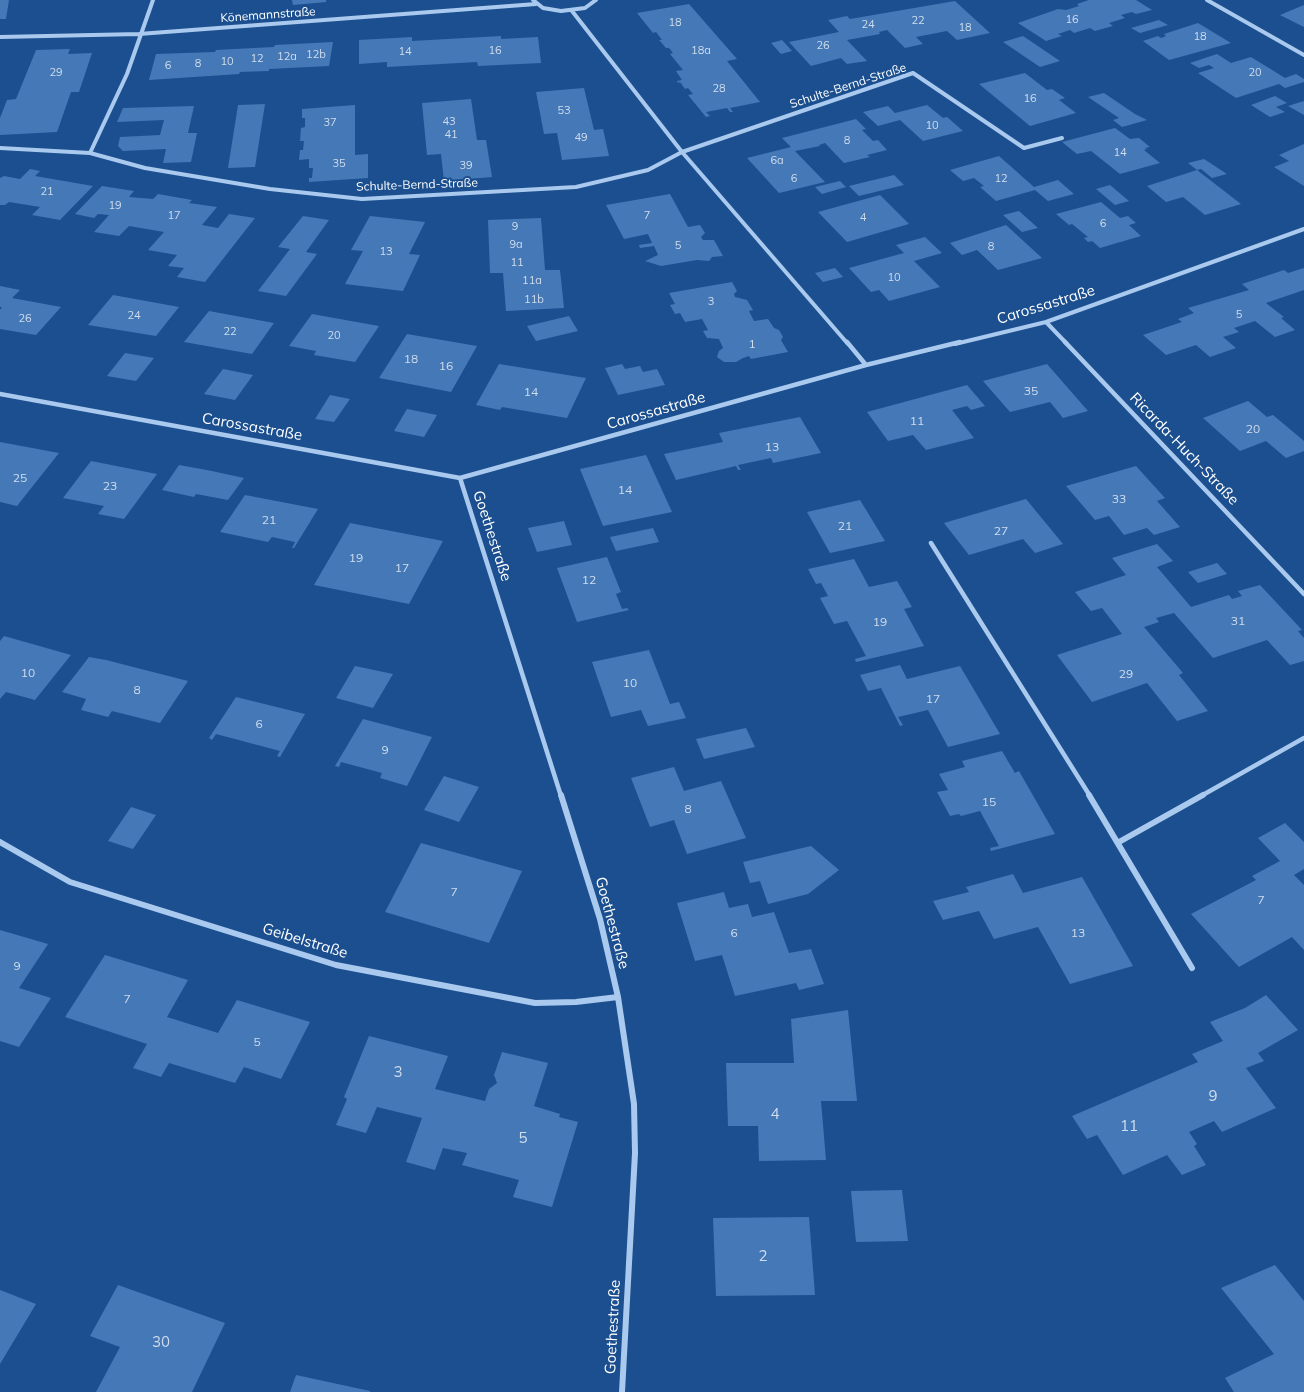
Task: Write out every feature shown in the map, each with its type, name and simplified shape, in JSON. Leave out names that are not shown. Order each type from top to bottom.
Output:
[{"type":"street","points":[[90,153],[127,74],[152,0]]},
{"type":"street","points":[[533,0],[536,4]]},
{"type":"street","points":[[596,0],[584,8],[572,11],[682,152],[866,365]]},
{"type":"street","points":[[1207,0],[1304,55]]},
{"type":"street","name":"Könemannstraße","points":[[0,37],[139,34],[536,4],[551,10],[572,11]]},
{"type":"street","name":"Schulte-Bernd-Straße","points":[[0,148],[90,153],[145,168],[270,189],[362,199],[576,188],[648,170],[682,152],[913,74],[1024,148],[1062,138]]},
{"type":"street","name":"Carossastraße","points":[[0,394],[460,478],[866,365],[1046,322],[1304,229]]},
{"type":"street","name":"Ricarda-Huch-Straße","points":[[1046,322],[1304,594]]},
{"type":"street","name":"Goethestraße","points":[[460,478],[600,919],[618,997],[634,1104],[635,1152],[622,1392]]},
{"type":"street","points":[[931,543],[1119,842],[1192,968]]},
{"type":"street","points":[[1119,842],[1304,738]]},
{"type":"street","name":"Geibelstraße","points":[[0,842],[70,882],[336,965],[535,1003],[576,1002],[618,997]]},
{"type":"building","points":[[0,0],[9,0],[6,19],[0,19]]},
{"type":"building","points":[[292,0],[326,0],[326,2],[293,5]]},
{"type":"building","points":[[1089,0],[1136,0],[1152,10],[1121,15],[1125,18],[1109,23],[1113,26],[1095,31],[1090,28],[1074,33],[1070,30],[1058,34],[1062,36],[1046,41],[1018,23],[1058,9],[1066,10],[1079,6],[1077,4]]},
{"type":"building","points":[[955,1],[990,33],[957,40],[947,31],[916,37],[923,44],[905,48],[887,30],[879,32],[880,34],[847,40],[867,61],[847,64],[841,58],[811,66],[789,42],[839,32],[828,20],[847,16],[850,19]]},
{"type":"building","points":[[689,4],[737,59],[727,61],[760,102],[730,108],[733,112],[730,112],[727,108],[706,112],[710,116],[706,117],[688,95],[693,94],[688,88],[685,89],[680,82],[678,83],[677,81],[682,80],[676,71],[683,70],[670,54],[673,53],[669,48],[666,48],[659,40],[662,40],[656,32],[653,33],[637,13]]},
{"type":"building","points":[[1304,5],[1304,27],[1280,15]]},
{"type":"building","points":[[1159,20],[1168,25],[1140,33],[1131,28]]},
{"type":"building","points":[[1198,23],[1231,43],[1169,60],[1143,41],[1158,36],[1161,38],[1166,36],[1164,34]]},
{"type":"building","points":[[501,36],[501,39],[538,37],[541,63],[478,66],[477,62],[387,67],[387,62],[359,64],[359,40],[412,37],[412,41]]},
{"type":"building","points":[[1023,36],[1060,61],[1040,67],[1003,42]]},
{"type":"building","points":[[782,40],[792,51],[781,54],[771,43]]},
{"type":"building","points":[[333,42],[329,66],[269,69],[269,71],[240,72],[239,74],[149,80],[156,54],[215,52],[216,50],[274,47],[275,45]]},
{"type":"building","points":[[70,49],[68,54],[92,53],[79,92],[71,92],[57,132],[0,135],[0,118],[7,100],[16,99],[36,50]]},
{"type":"building","points":[[1217,54],[1231,63],[1251,57],[1285,78],[1296,74],[1304,79],[1304,82],[1285,88],[1279,84],[1236,98],[1198,73],[1214,68],[1209,65],[1199,68],[1190,63]]},
{"type":"building","points":[[1025,73],[1047,90],[1052,89],[1065,98],[1059,100],[1076,113],[1030,126],[979,84]]},
{"type":"building","points":[[584,88],[594,130],[603,129],[609,156],[562,160],[557,133],[544,134],[536,92]]},
{"type":"building","points":[[1104,93],[1147,120],[1122,127],[1113,120],[1119,118],[1088,97]]},
{"type":"building","points":[[1275,96],[1287,103],[1276,107],[1285,112],[1270,117],[1251,105]]},
{"type":"building","points":[[471,99],[477,140],[486,140],[492,177],[444,181],[441,154],[427,155],[422,103]]},
{"type":"building","points":[[1304,101],[1304,115],[1288,106]]},
{"type":"building","points":[[265,104],[255,167],[228,168],[238,105]]},
{"type":"building","points":[[355,105],[355,155],[368,154],[368,178],[309,182],[309,178],[312,178],[313,168],[309,168],[309,159],[299,160],[300,150],[303,150],[304,141],[300,141],[301,128],[305,127],[302,109]]},
{"type":"building","points":[[927,105],[943,118],[947,117],[963,131],[923,141],[900,120],[878,126],[863,112],[888,106],[895,113]]},
{"type":"building","points":[[194,106],[188,133],[197,133],[191,162],[163,163],[166,149],[123,151],[118,146],[120,137],[160,135],[164,120],[117,122],[123,108]]},
{"type":"building","points":[[856,119],[866,129],[862,130],[873,141],[878,140],[887,150],[867,155],[870,157],[844,163],[825,143],[820,146],[795,151],[825,182],[779,193],[747,158],[791,147],[782,138]]},
{"type":"building","points":[[1115,128],[1130,139],[1139,138],[1150,147],[1144,150],[1160,163],[1120,174],[1091,151],[1077,154],[1062,142]]},
{"type":"building","points":[[1304,144],[1304,186],[1274,167],[1289,161],[1279,155]]},
{"type":"building","points":[[999,156],[1034,187],[1058,180],[1074,194],[1048,201],[1035,190],[996,201],[980,187],[984,186],[974,178],[963,181],[950,170]]},
{"type":"building","points":[[1204,159],[1227,174],[1212,178],[1201,169],[1197,170],[1188,163]]},
{"type":"building","points":[[30,169],[40,171],[35,176],[93,186],[60,220],[32,215],[40,207],[9,202],[5,205],[0,205],[0,178],[4,176],[20,179]]},
{"type":"building","points":[[1197,170],[1241,204],[1205,215],[1183,197],[1166,202],[1147,186]]},
{"type":"building","points":[[894,175],[904,185],[859,196],[849,186]]},
{"type":"building","points":[[840,181],[846,187],[822,194],[815,187]]},
{"type":"building","points":[[1110,185],[1129,201],[1115,205],[1096,189]]},
{"type":"building","points":[[102,186],[134,191],[129,197],[153,199],[158,194],[192,200],[189,203],[217,207],[202,225],[218,228],[229,214],[255,218],[205,282],[177,277],[184,268],[168,266],[177,255],[148,250],[164,232],[129,226],[119,236],[94,232],[109,215],[98,214],[94,218],[75,214]]},
{"type":"building","points":[[670,194],[688,227],[700,225],[705,233],[701,237],[703,240],[714,240],[723,256],[712,257],[709,261],[697,260],[661,266],[645,261],[658,255],[654,246],[640,248],[639,245],[652,243],[648,234],[624,239],[606,205]]},
{"type":"building","points":[[880,195],[909,224],[847,242],[818,212]]},
{"type":"building","points":[[1101,202],[1120,218],[1128,216],[1136,223],[1129,225],[1141,236],[1100,248],[1092,241],[1088,242],[1084,238],[1088,237],[1056,214]]},
{"type":"building","points":[[1019,211],[1038,228],[1022,232],[1003,215]]},
{"type":"building","points":[[303,216],[329,220],[306,252],[317,254],[286,296],[258,291],[290,249],[278,247]]},
{"type":"building","points":[[370,216],[425,222],[409,254],[420,255],[403,291],[345,284],[363,251],[351,250]]},
{"type":"building","points":[[541,218],[545,270],[560,270],[564,308],[506,311],[503,273],[490,273],[488,220]]},
{"type":"building","points":[[1006,225],[1042,258],[998,270],[977,250],[962,255],[950,243]]},
{"type":"building","points":[[925,237],[942,253],[914,261],[940,287],[889,301],[879,290],[871,292],[849,268],[904,253],[896,245]]},
{"type":"building","points":[[835,268],[843,277],[823,282],[815,273]]},
{"type":"building","points":[[1304,268],[1304,290],[1266,303],[1284,317],[1281,318],[1295,330],[1275,337],[1255,321],[1234,328],[1239,332],[1223,337],[1236,348],[1210,357],[1196,345],[1166,355],[1143,335],[1182,322],[1178,319],[1194,313],[1188,308],[1249,290],[1242,284],[1284,270],[1288,273]]},
{"type":"building","points":[[732,282],[737,291],[734,294],[735,297],[747,300],[753,310],[749,311],[754,321],[768,319],[774,328],[779,330],[783,337],[781,340],[788,352],[751,359],[749,356],[736,362],[724,362],[717,357],[719,351],[723,348],[719,339],[707,338],[703,331],[708,330],[702,319],[685,322],[680,313],[675,314],[670,305],[675,304],[669,293]]},
{"type":"building","points":[[0,286],[20,290],[12,298],[61,307],[36,335],[0,329],[0,310],[2,307],[0,307]]},
{"type":"building","points":[[113,295],[179,307],[156,336],[88,325]]},
{"type":"building","points":[[209,311],[274,323],[252,354],[184,342]]},
{"type":"building","points":[[312,314],[379,326],[355,362],[314,355],[316,351],[289,346]]},
{"type":"building","points":[[569,316],[578,331],[536,341],[527,326]]},
{"type":"building","points":[[407,334],[477,346],[451,392],[379,378]]},
{"type":"building","points":[[125,353],[154,358],[136,381],[107,376]]},
{"type":"building","points":[[499,364],[586,378],[567,418],[502,407],[500,410],[476,405]]},
{"type":"building","points":[[622,364],[625,369],[640,366],[643,372],[657,369],[665,385],[618,395],[605,368]]},
{"type":"building","points":[[1047,364],[1088,411],[1063,418],[1050,402],[1010,412],[983,381]]},
{"type":"building","points":[[223,369],[253,375],[235,400],[204,394]]},
{"type":"building","points":[[967,385],[985,406],[971,410],[967,406],[952,410],[974,438],[926,450],[913,435],[888,441],[867,412]]},
{"type":"building","points":[[330,395],[350,399],[334,422],[315,419]]},
{"type":"building","points":[[1248,401],[1267,417],[1273,415],[1304,441],[1304,451],[1286,458],[1266,441],[1240,451],[1203,418]]},
{"type":"building","points":[[407,409],[437,415],[424,437],[394,431]]},
{"type":"building","points":[[800,417],[821,453],[773,463],[771,458],[738,465],[741,470],[738,470],[736,466],[676,480],[664,454],[723,442],[719,433]]},
{"type":"building","points":[[0,442],[59,453],[17,506],[0,502]]},
{"type":"building","points":[[646,455],[672,512],[603,526],[580,469]]},
{"type":"building","points":[[91,461],[157,474],[124,519],[98,514],[104,506],[63,498]]},
{"type":"building","points":[[179,465],[244,478],[228,500],[196,494],[194,497],[162,490]]},
{"type":"building","points":[[1136,466],[1165,498],[1157,501],[1180,527],[1154,535],[1147,528],[1124,535],[1109,516],[1095,520],[1066,486]]},
{"type":"building","points":[[245,495],[318,509],[294,548],[292,548],[295,542],[272,537],[268,542],[220,532]]},
{"type":"building","points":[[1026,499],[1063,544],[1035,553],[1023,539],[969,555],[944,523]]},
{"type":"building","points":[[860,500],[885,541],[830,553],[807,512]]},
{"type":"building","points":[[564,521],[572,545],[537,552],[528,528]]},
{"type":"building","points":[[350,523],[443,541],[409,604],[314,585]]},
{"type":"building","points":[[653,528],[659,542],[616,551],[610,537]]},
{"type":"building","points":[[1157,544],[1173,561],[1157,567],[1191,607],[1229,595],[1232,599],[1242,596],[1238,591],[1260,585],[1302,630],[1298,631],[1304,638],[1304,661],[1290,665],[1267,640],[1213,658],[1174,613],[1156,618],[1159,622],[1144,627],[1183,673],[1179,675],[1208,711],[1177,721],[1147,683],[1092,702],[1057,655],[1122,634],[1102,608],[1091,611],[1075,592],[1126,575],[1112,558]]},
{"type":"building","points":[[607,557],[621,592],[616,594],[622,609],[627,608],[629,610],[577,622],[557,568]]},
{"type":"building","points":[[854,559],[869,587],[897,581],[912,607],[904,609],[924,646],[856,662],[855,659],[866,656],[847,621],[834,624],[820,598],[828,596],[821,583],[816,584],[808,569]]},
{"type":"building","points":[[1217,563],[1227,574],[1198,583],[1188,572]]},
{"type":"building","points":[[4,636],[71,655],[35,700],[6,692],[0,699],[0,641]]},
{"type":"building","points":[[649,650],[670,704],[679,702],[686,718],[648,726],[641,710],[611,717],[592,662]]},
{"type":"building","points":[[89,657],[188,681],[160,723],[112,711],[108,717],[81,710],[86,699],[62,692]]},
{"type":"building","points":[[900,665],[907,679],[960,666],[1000,734],[948,747],[928,710],[898,717],[903,725],[900,726],[881,688],[868,691],[860,675]]},
{"type":"building","points":[[355,666],[393,674],[373,708],[336,698]]},
{"type":"building","points":[[236,697],[305,714],[280,757],[277,756],[280,751],[216,734],[212,740],[209,738]]},
{"type":"building","points":[[363,719],[432,737],[407,786],[380,778],[382,773],[341,762],[339,767],[335,766]]},
{"type":"building","points":[[746,728],[755,747],[704,759],[696,739]]},
{"type":"building","points":[[1002,751],[1015,773],[1019,771],[1055,834],[991,851],[990,848],[999,846],[980,811],[961,816],[959,814],[950,816],[937,792],[948,790],[939,774],[965,767],[962,761]]},
{"type":"building","points":[[674,767],[684,791],[721,781],[746,838],[687,854],[674,820],[650,827],[631,778]]},
{"type":"building","points":[[444,776],[479,787],[459,822],[424,810]]},
{"type":"building","points":[[131,807],[156,815],[133,849],[108,841]]},
{"type":"building","points":[[1285,823],[1304,842],[1304,869],[1294,875],[1304,885],[1304,950],[1292,937],[1239,967],[1191,914],[1256,880],[1252,876],[1280,861],[1258,838]]},
{"type":"building","points":[[421,843],[522,871],[489,943],[385,912]]},
{"type":"building","points":[[811,846],[839,870],[808,894],[768,904],[760,881],[750,883],[743,862]]},
{"type":"building","points":[[1013,874],[1023,893],[1082,877],[1133,966],[1070,984],[1038,927],[994,939],[979,911],[943,920],[933,901],[969,892],[966,887]]},
{"type":"building","points":[[724,892],[729,908],[748,904],[752,917],[774,912],[789,953],[811,949],[824,984],[799,990],[796,983],[735,996],[722,955],[695,961],[677,903]]},
{"type":"building","points":[[0,930],[48,944],[19,988],[51,998],[19,1047],[0,1041]]},
{"type":"building","points":[[105,955],[188,980],[167,1017],[218,1033],[237,1000],[310,1022],[281,1079],[244,1067],[235,1083],[169,1063],[161,1077],[133,1068],[147,1044],[65,1017]]},
{"type":"building","points":[[1266,995],[1298,1030],[1258,1053],[1264,1061],[1246,1068],[1276,1108],[1222,1132],[1214,1121],[1189,1132],[1197,1144],[1194,1146],[1206,1165],[1182,1175],[1167,1155],[1123,1175],[1097,1135],[1087,1139],[1072,1116],[1198,1062],[1192,1054],[1223,1041],[1210,1022],[1245,1008]]},
{"type":"building","points":[[848,1010],[857,1101],[821,1101],[826,1160],[759,1161],[758,1126],[728,1126],[726,1063],[794,1063],[791,1019]]},
{"type":"building","points":[[369,1036],[448,1056],[435,1089],[485,1101],[489,1089],[497,1083],[494,1075],[502,1052],[548,1063],[534,1106],[560,1114],[559,1117],[578,1122],[552,1207],[513,1197],[519,1180],[462,1165],[467,1153],[443,1148],[435,1170],[406,1162],[422,1118],[377,1107],[366,1133],[336,1125],[347,1099],[344,1097]]},
{"type":"building","points":[[902,1190],[908,1241],[856,1242],[851,1191]]},
{"type":"building","points":[[809,1217],[815,1295],[716,1296],[713,1218]]},
{"type":"building","points":[[1275,1265],[1304,1301],[1304,1392],[1234,1392],[1225,1378],[1274,1354],[1221,1288]]},
{"type":"building","points":[[118,1285],[225,1323],[192,1392],[96,1392],[120,1347],[90,1336]]},
{"type":"building","points":[[0,1290],[36,1304],[0,1364]]},
{"type":"building","points":[[296,1375],[370,1391],[370,1392],[290,1392]]}]
